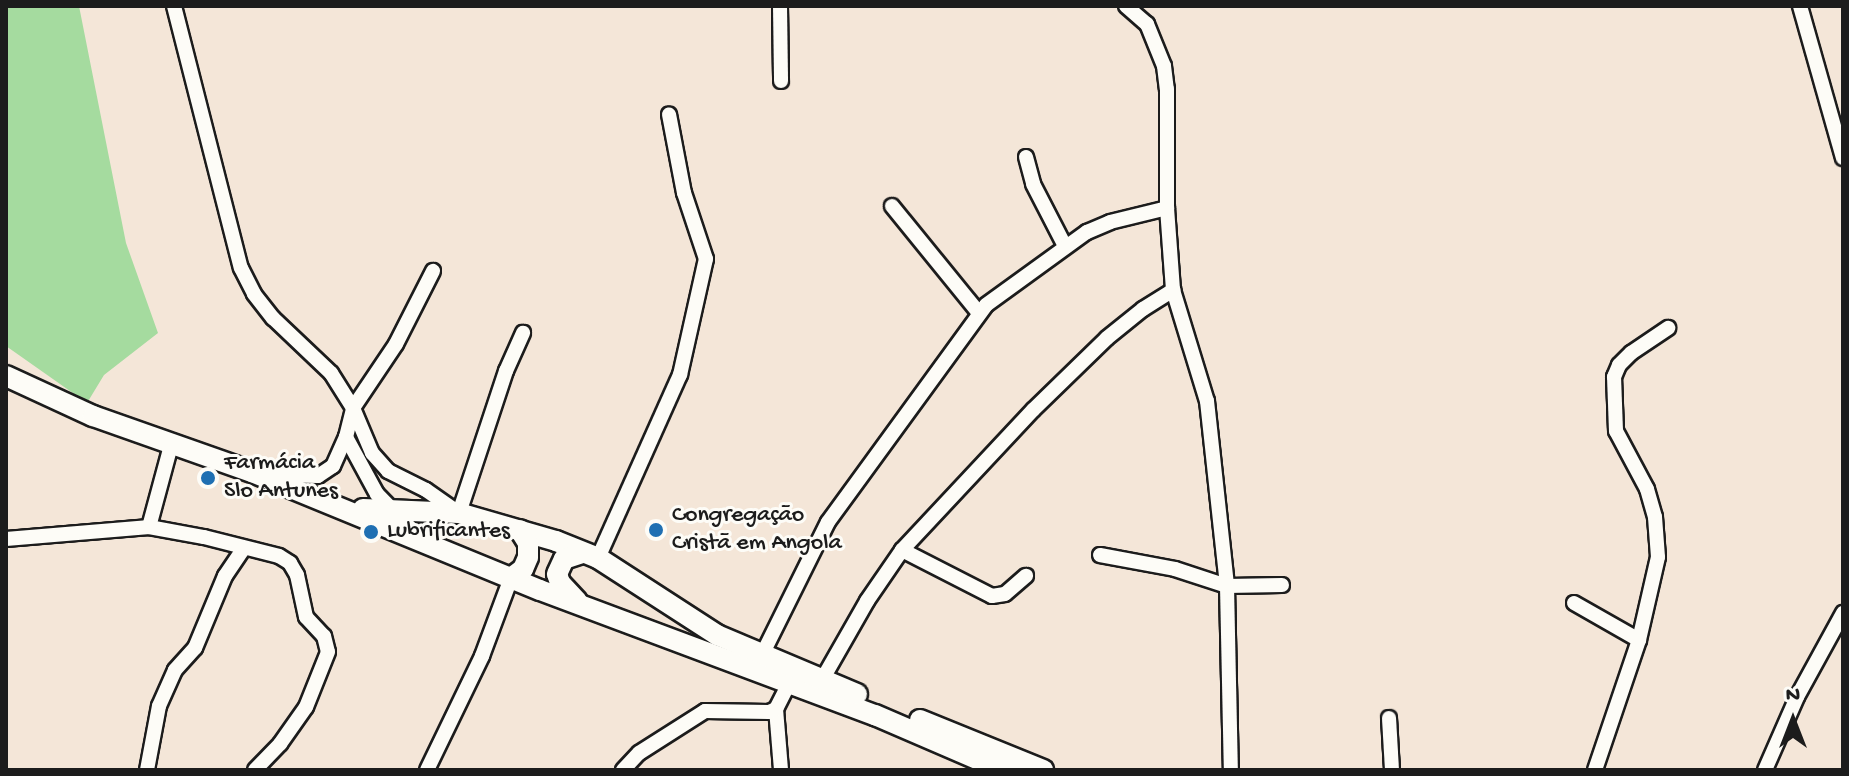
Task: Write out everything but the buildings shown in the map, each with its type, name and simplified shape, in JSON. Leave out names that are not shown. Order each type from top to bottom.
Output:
[{"type":"street","points":[[174,6],[241,268],[254,294],[273,318],[331,373],[353,408],[380,463],[459,513]]},
{"type":"street","points":[[780,6],[781,81]]},
{"type":"street","points":[[1126,6],[1147,24],[1164,66],[1167,89],[1167,208],[1173,290],[1207,401],[1227,586],[1231,770]]},
{"type":"street","points":[[1800,6],[1836,108],[1843,158]]},
{"type":"street","points":[[591,556],[680,375],[706,259],[684,193],[669,114]]},
{"type":"street","points":[[1026,157],[1033,184],[1065,246]]},
{"type":"street","points":[[892,206],[979,313]]},
{"type":"street","points":[[762,655],[828,522],[979,313],[1065,246],[1110,222],[1167,208]]},
{"type":"street","points":[[258,474],[318,476],[333,466],[346,437],[353,408],[406,328],[433,271]]},
{"type":"street","points":[[822,680],[867,601],[902,550],[1033,410],[1107,338],[1173,290]]},
{"type":"street","points":[[1595,770],[1639,640],[1658,557],[1655,517],[1647,489],[1616,431],[1614,377],[1619,365],[1631,353],[1668,328]]},
{"type":"street","points":[[459,513],[506,371],[523,333]]},
{"type":"street","points":[[6,376],[93,416],[258,474],[511,578],[789,683],[1003,770]]},
{"type":"street","points":[[346,437],[365,477],[422,541]]},
{"type":"street","points":[[149,527],[172,442]]},
{"type":"street","points":[[328,504],[393,512],[459,513],[520,530],[591,556],[695,622],[762,655],[1043,770]]},
{"type":"street","points":[[6,539],[149,527],[279,556],[295,568],[306,617],[328,643],[323,668],[306,707],[280,744],[255,770]]},
{"type":"street","points":[[427,770],[476,670],[511,578],[523,569],[528,557],[528,543],[520,530]]},
{"type":"street","points":[[147,770],[159,706],[175,670],[195,648],[225,576],[243,549]]},
{"type":"street","points":[[902,550],[992,596],[1005,594],[1026,576]]},
{"type":"street","points":[[1100,555],[1175,569],[1227,586],[1282,585]]},
{"type":"street","points":[[581,604],[560,583],[557,574],[564,559],[591,556]]},
{"type":"street","points":[[1574,603],[1639,640]]},
{"type":"street","points":[[1765,770],[1797,697],[1843,613]]},
{"type":"street","points":[[781,770],[776,709],[789,683]]},
{"type":"street","points":[[623,770],[639,753],[705,711],[762,714],[776,709]]},
{"type":"street","points":[[1389,718],[1392,770]]},
{"type":"green space","points":[[6,6],[79,6],[126,243],[158,333],[104,375],[87,403],[6,346]]},
{"type":"place","name":"Farmácia Slo Antunes","points":[[208,478]]},
{"type":"place","name":"Congregação Cristã em Angola","points":[[656,530]]},
{"type":"place","name":"Lubrificantes","points":[[371,532]]}]
